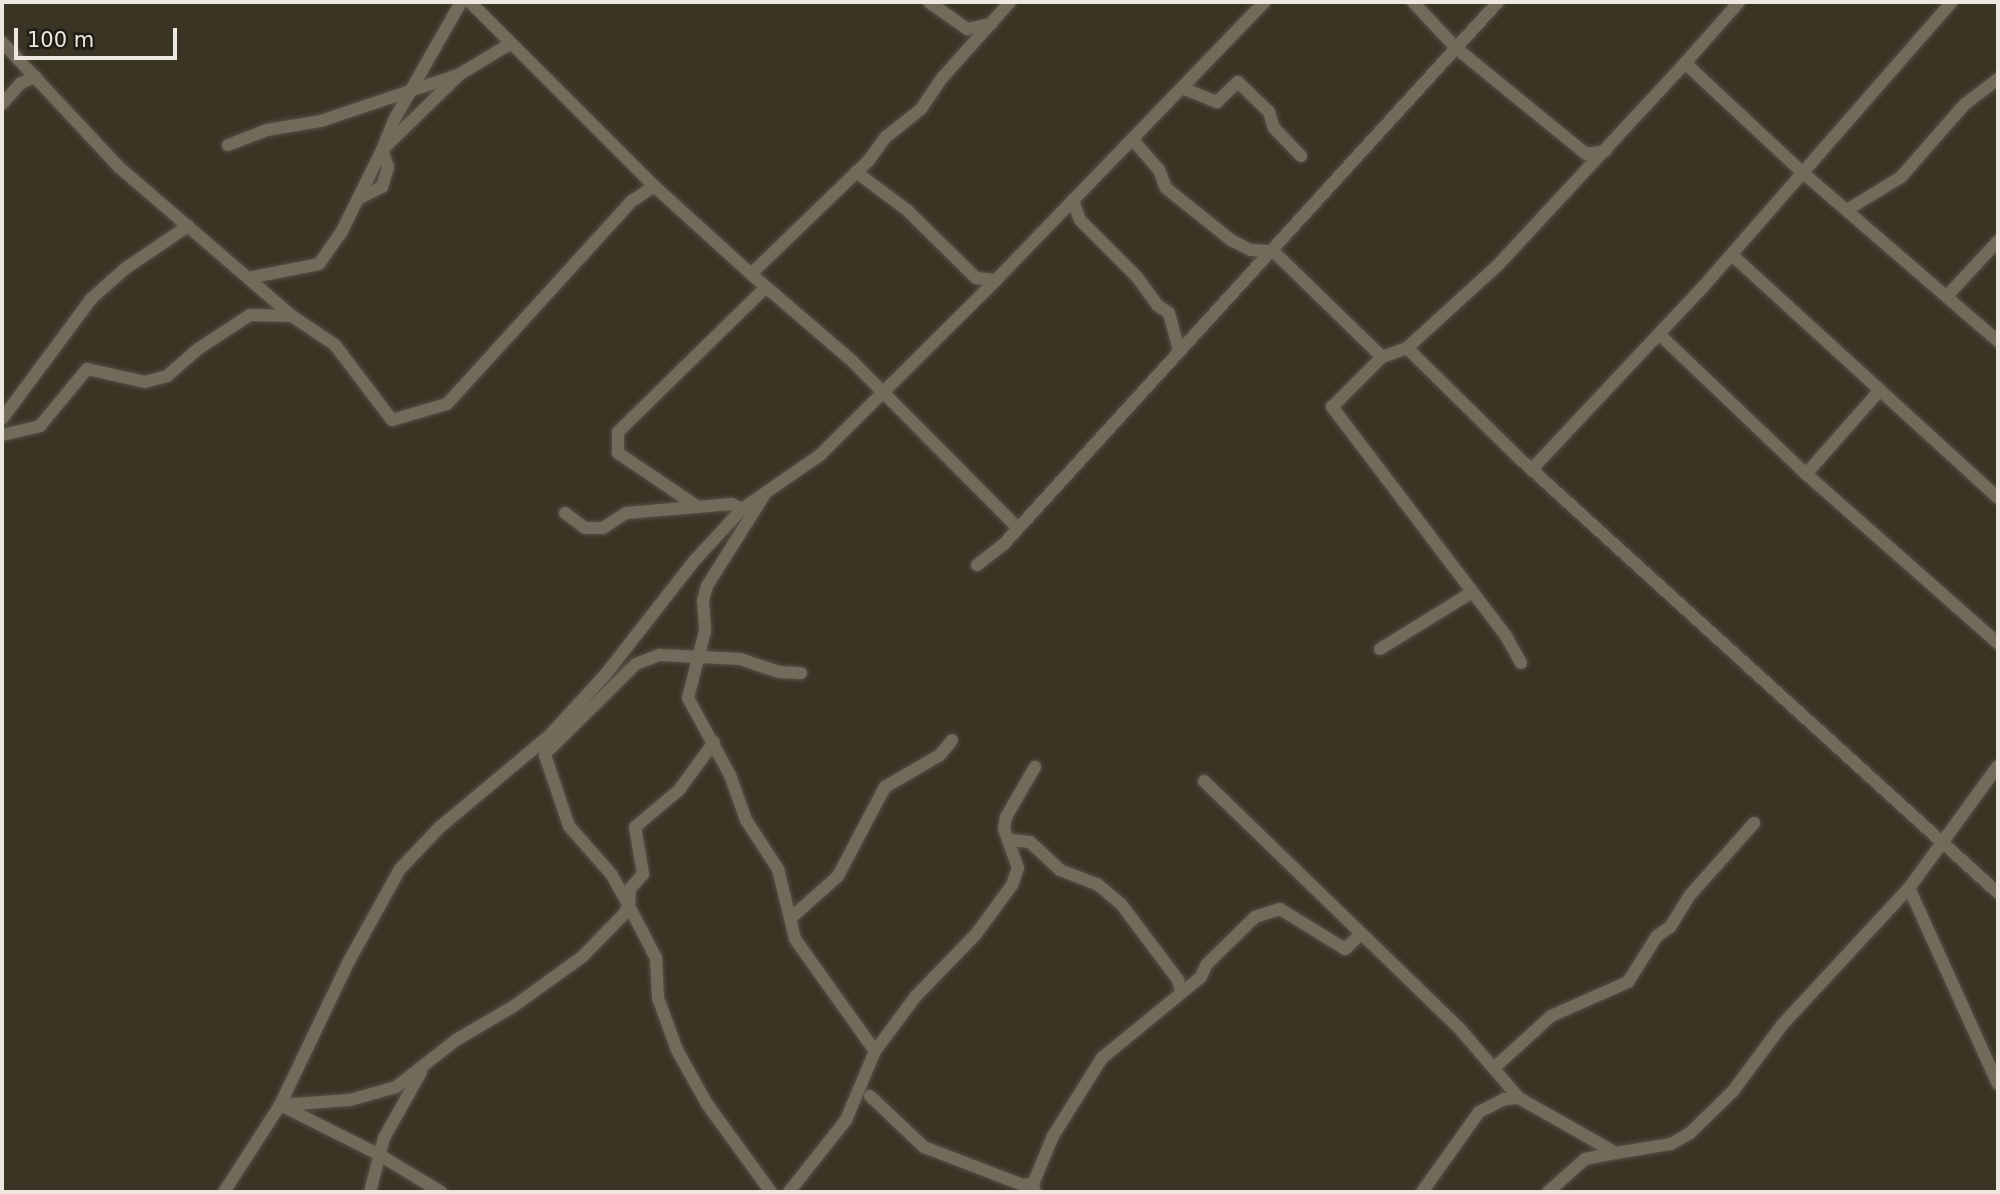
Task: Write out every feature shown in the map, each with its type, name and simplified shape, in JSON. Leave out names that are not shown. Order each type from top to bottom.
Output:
[{"type":"street","points":[[248,278],[319,264],[357,200],[407,91],[461,2]]},
{"type":"street","points":[[470,2],[654,186],[764,289],[882,391],[1016,526]]},
{"type":"street","points":[[929,2],[967,29],[991,24]]},
{"type":"street","points":[[751,274],[856,172],[886,137],[921,109],[942,78],[1010,2]]},
{"type":"street","points":[[224,1192],[280,1105],[349,961],[400,869],[440,827],[550,736],[606,675],[695,560],[742,509],[820,455],[996,280],[1264,2]]},
{"type":"street","points":[[1413,2],[1457,48],[1586,154],[1606,151]]},
{"type":"street","points":[[977,565],[1003,545],[1016,526],[1273,251],[1497,2]]},
{"type":"street","points":[[1521,663],[1332,407],[1381,357],[1407,348],[1499,264],[1606,151],[1739,2]]},
{"type":"street","points":[[1532,469],[1732,255],[1952,2]]},
{"type":"street","points":[[2,42],[120,168],[292,316],[335,345],[392,420],[447,404],[632,201],[654,186]]},
{"type":"street","points":[[228,145],[267,130],[321,121],[460,74],[510,44]]},
{"type":"street","points":[[1685,63],[1802,172],[1998,341]]},
{"type":"street","points":[[382,150],[460,74]]},
{"type":"street","points":[[2,104],[22,83],[36,77]]},
{"type":"street","points":[[1847,210],[1901,177],[1965,103],[1998,79]]},
{"type":"street","points":[[1182,88],[1217,103],[1238,82],[1269,112],[1274,128],[1301,156]]},
{"type":"street","points":[[1133,140],[1159,170],[1166,188],[1231,240],[1251,250],[1273,251],[1381,357]]},
{"type":"street","points":[[856,172],[907,210],[976,278],[996,280]]},
{"type":"street","points":[[1073,200],[1080,220],[1138,277],[1157,306],[1169,313],[1179,351]]},
{"type":"street","points":[[2,419],[39,375],[91,299],[126,268],[188,226]]},
{"type":"street","points":[[1947,296],[1998,241]]},
{"type":"street","points":[[1732,255],[1998,498]]},
{"type":"street","points":[[698,507],[618,453],[618,432],[764,289]]},
{"type":"street","points":[[2,435],[40,426],[87,369],[145,382],[167,376],[238,320],[250,315],[292,316]]},
{"type":"street","points":[[1659,334],[1806,474],[1998,643]]},
{"type":"street","points":[[1407,348],[1532,469],[1998,893]]},
{"type":"street","points":[[1806,474],[1880,390]]},
{"type":"street","points":[[765,494],[707,586],[698,659],[688,698],[714,742],[746,820],[778,869],[796,939],[812,968],[876,1051]]},
{"type":"street","points":[[565,513],[585,528],[603,528],[626,513],[732,504],[742,509]]},
{"type":"street","points":[[1380,649],[1471,593]]},
{"type":"street","points":[[545,755],[636,664],[660,655],[740,659],[779,672],[801,673]]},
{"type":"street","points":[[550,736],[545,755],[569,826],[612,875],[656,958],[658,998],[677,1050],[707,1104],[771,1192]]},
{"type":"street","points":[[792,917],[838,876],[885,787],[940,755],[952,740]]},
{"type":"street","points":[[280,1105],[349,1100],[396,1087],[421,1072],[456,1040],[514,1006],[582,957],[629,906],[630,889],[643,874],[635,827],[679,790],[714,742]]},
{"type":"street","points":[[1548,1192],[1585,1159],[1671,1144],[1690,1133],[1733,1091],[1782,1025],[1909,888],[1998,766]]},
{"type":"street","points":[[789,1192],[846,1120],[876,1051],[916,996],[996,911],[1018,868],[1011,840],[1003,829],[1006,817],[1035,767]]},
{"type":"street","points":[[1203,781],[1495,1067],[1519,1098],[1616,1153]]},
{"type":"street","points":[[1495,1067],[1551,1016],[1628,982],[1657,936],[1670,927],[1691,894],[1754,823]]},
{"type":"street","points":[[1011,840],[1030,842],[1060,870],[1097,884],[1121,904],[1178,980],[1181,991]]},
{"type":"street","points":[[1909,888],[1998,1084]]},
{"type":"street","points":[[870,1096],[924,1147],[1034,1188],[1063,1117],[1102,1058],[1201,977],[1206,965],[1255,917],[1280,909],[1345,949],[1360,935]]},
{"type":"street","points":[[370,1192],[378,1154],[421,1072]]},
{"type":"street","points":[[1422,1192],[1479,1112],[1504,1099],[1519,1098]]},
{"type":"street","points":[[280,1105],[378,1154],[441,1192]]}]
